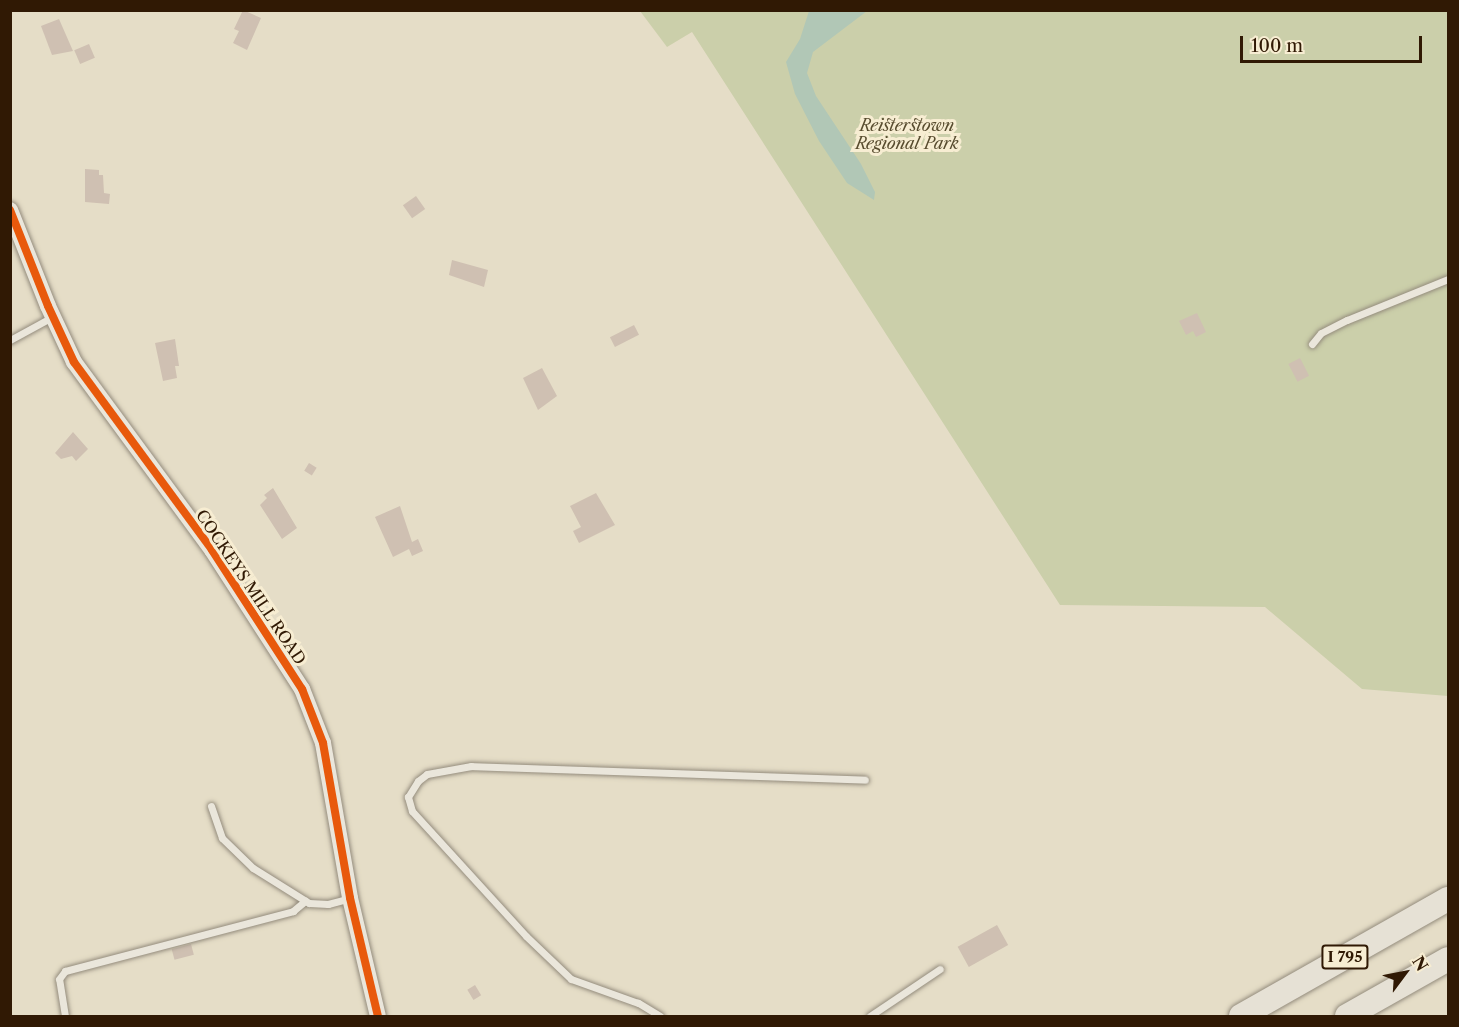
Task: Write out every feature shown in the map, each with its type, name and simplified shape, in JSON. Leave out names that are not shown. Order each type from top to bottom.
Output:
[{"type":"highway","name":"I 795","points":[[1241,1017],[1449,899]]},
{"type":"highway","points":[[1262,1017],[1449,917]]},
{"type":"highway","points":[[1347,1017],[1449,959]]},
{"type":"street","name":"COCKEYS MILL ROAD","points":[[10,210],[52,317],[89,385],[212,550],[302,689],[323,743],[350,898],[378,1017]]},
{"type":"lane","points":[[1312,344],[1321,333],[1449,279]]},
{"type":"lane","points":[[10,340],[52,317]]},
{"type":"lane","points":[[660,1017],[638,1003],[571,979],[526,936],[412,811],[408,797],[418,781],[427,774],[471,766],[569,773],[865,780]]},
{"type":"lane","points":[[211,806],[218,832],[237,856],[305,901],[328,904],[350,898]]},
{"type":"lane","points":[[64,1017],[59,979],[65,971],[287,913],[305,901]]},
{"type":"lane","points":[[870,1017],[940,969]]},
{"type":"green space","name":"Reisterstown Regional Park","points":[[640,11],[1448,11],[1448,696],[1362,689],[1265,607],[1060,605],[692,32],[667,47]]},
{"type":"shaded area","points":[[809,11],[867,11],[813,52],[807,73],[816,96],[861,164],[875,192],[874,200],[847,183],[819,141],[795,94],[786,62],[800,39]]},
{"type":"building","points":[[243,10],[261,18],[247,50],[233,43],[239,31],[234,29]]},
{"type":"building","points":[[59,19],[73,51],[52,55],[41,26]]},
{"type":"building","points":[[89,44],[95,58],[80,64],[74,50]]},
{"type":"building","points":[[85,169],[99,170],[99,175],[103,175],[104,193],[110,194],[109,204],[85,202]]},
{"type":"building","points":[[416,196],[425,209],[412,218],[403,205]]},
{"type":"building","points":[[452,260],[488,270],[484,287],[449,275]]},
{"type":"building","points":[[1197,313],[1206,332],[1196,337],[1193,331],[1186,335],[1179,321]]},
{"type":"building","points":[[634,325],[639,335],[615,347],[610,337]]},
{"type":"building","points":[[175,339],[179,366],[175,366],[177,378],[163,381],[155,343]]},
{"type":"building","points":[[1300,358],[1309,376],[1297,382],[1288,364]]},
{"type":"building","points":[[542,368],[557,396],[538,410],[523,378]]},
{"type":"building","points":[[73,432],[88,449],[76,461],[72,456],[61,459],[55,453]]},
{"type":"building","points":[[309,463],[317,468],[312,475],[304,471]]},
{"type":"building","points":[[273,488],[297,528],[282,539],[260,505],[267,498],[264,495]]},
{"type":"building","points":[[596,493],[615,525],[579,543],[573,531],[581,527],[570,506]]},
{"type":"building","points":[[400,506],[412,542],[418,539],[423,551],[412,556],[409,549],[393,557],[375,517]]},
{"type":"building","points":[[997,925],[1008,945],[969,967],[958,947]]},
{"type":"building","points":[[191,944],[194,955],[175,960],[172,949]]},
{"type":"building","points":[[475,985],[481,995],[473,1000],[467,990]]},
{"type":"cycle path","points":[[10,210],[48,306],[74,362],[212,550],[302,689],[323,743],[350,898],[378,1016]]}]
